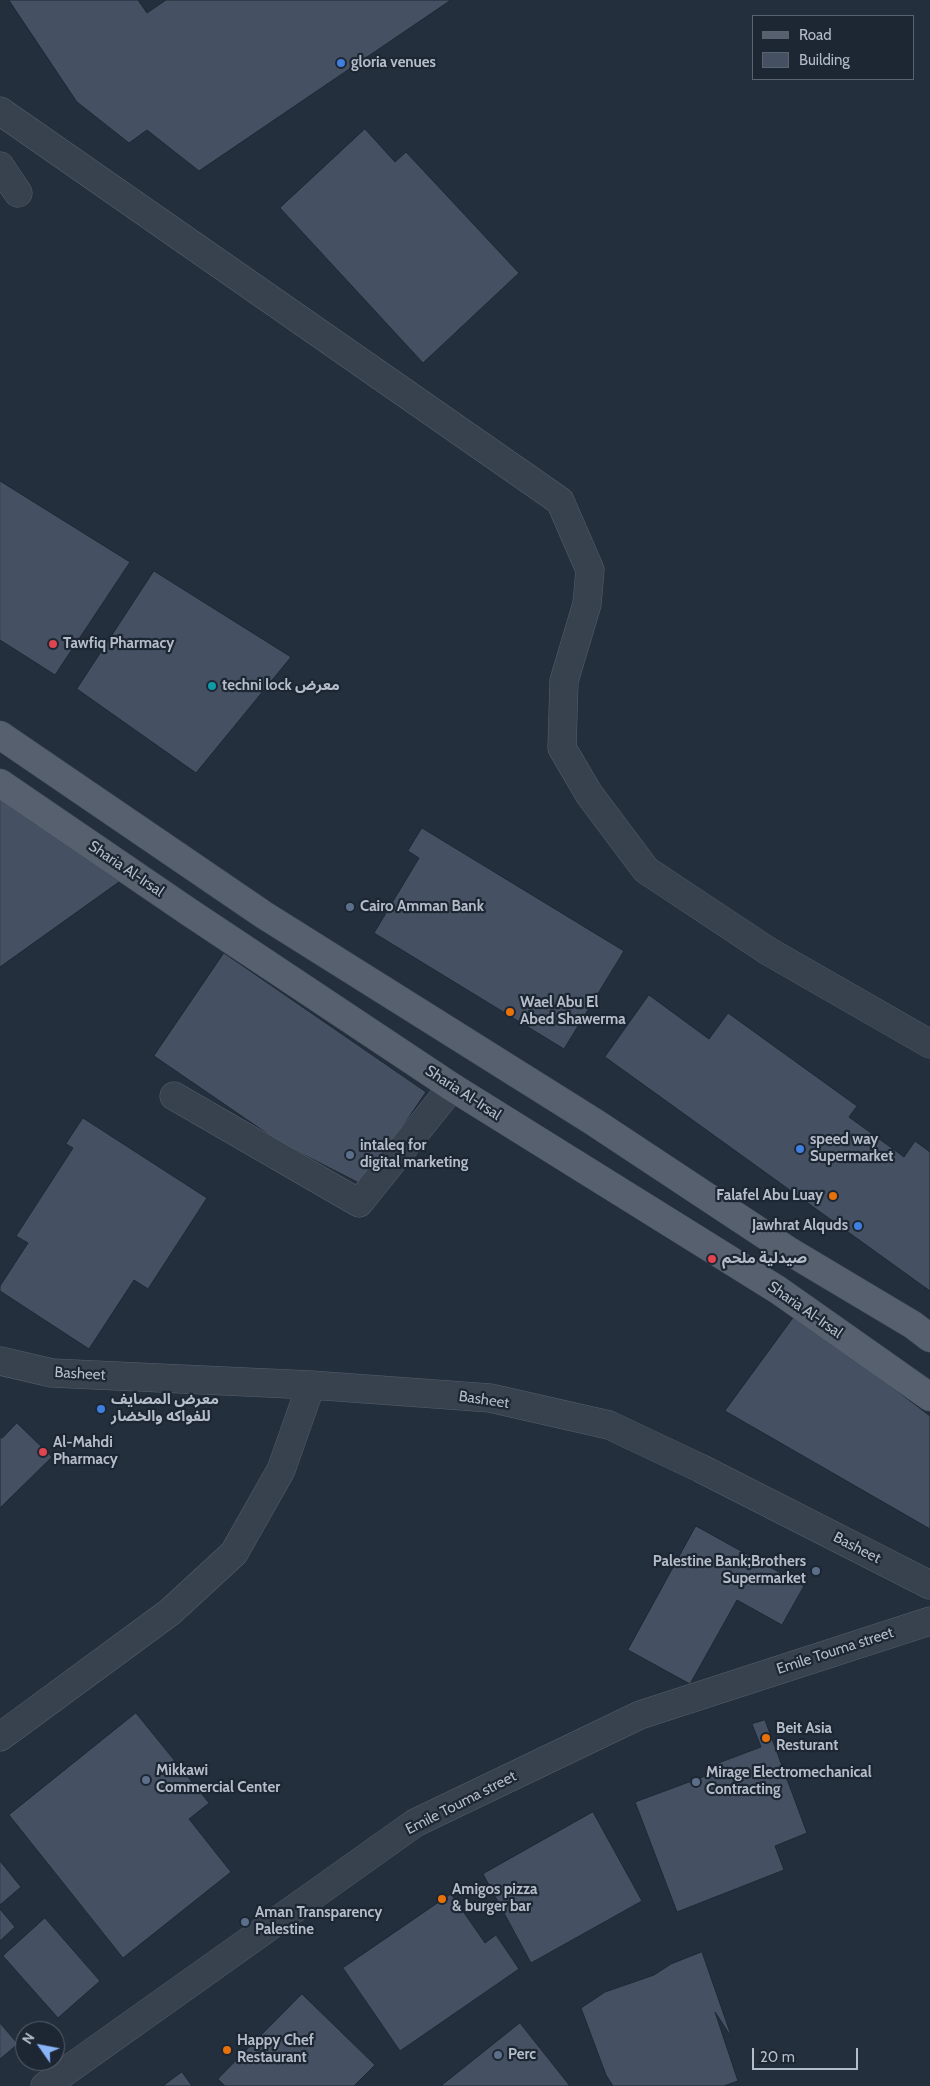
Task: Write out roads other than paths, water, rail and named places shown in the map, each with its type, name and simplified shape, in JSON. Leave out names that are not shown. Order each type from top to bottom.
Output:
[{"type":"main road","points":[[0,735],[264,916],[594,1122],[789,1251],[913,1325],[930,1338]]},
{"type":"main road","name":"Sharia Al-Irsal","points":[[0,783],[189,912],[452,1087],[778,1290],[930,1397]]},
{"type":"street","points":[[0,111],[560,501],[590,570],[587,604],[564,682],[562,748],[589,794],[646,870],[768,951],[930,1044]]},
{"type":"street","points":[[0,166],[18,193]]},
{"type":"street","points":[[174,1096],[360,1203],[452,1087]]},
{"type":"street","name":"Basheet","points":[[0,1361],[52,1373],[310,1385],[490,1398],[609,1425],[700,1468],[930,1585]]},
{"type":"street","points":[[0,1737],[170,1612],[234,1553],[281,1470],[310,1385]]},
{"type":"street","name":"Emile Touma street","points":[[45,2086],[415,1823],[640,1715],[930,1620]]},
{"type":"place","name":"gloria venues","points":[[341,63]]},
{"type":"place","name":"Tawfiq Pharmacy","points":[[53,644]]},
{"type":"place","name":"techni lock معرض","points":[[212,686]]},
{"type":"place","name":"Cairo Amman Bank","points":[[350,907]]},
{"type":"place","name":"Wael Abu El Abed Shawerma","points":[[510,1012]]},
{"type":"place","name":"speed way Supermarket","points":[[800,1149]]},
{"type":"place","name":"intaleq for digital marketing","points":[[350,1155]]},
{"type":"place","name":"Falafel Abu Luay","points":[[833,1196]]},
{"type":"place","name":"Jawhrat Alquds","points":[[858,1226]]},
{"type":"place","name":"صيدلية ملحم","points":[[712,1259]]},
{"type":"place","name":"معرض المصايف للفواكه والخضار","points":[[101,1409]]},
{"type":"place","name":"Al-Mahdi Pharmacy","points":[[43,1452]]},
{"type":"place","name":"Palestine Bank;Brothers Supermarket","points":[[816,1571]]},
{"type":"place","name":"Beit Asia Resturant","points":[[766,1738]]},
{"type":"place","name":"Mikkawi Commercial Center","points":[[146,1780]]},
{"type":"place","name":"Mirage Electromechanical Contracting","points":[[696,1782]]},
{"type":"place","name":"Amigos pizza & burger bar","points":[[442,1899]]},
{"type":"place","name":"Aman Transparency Palestine","points":[[245,1922]]},
{"type":"place","name":"Happy Chef Restaurant","points":[[227,2050]]},
{"type":"place","name":"Perc","points":[[498,2055]]}]
